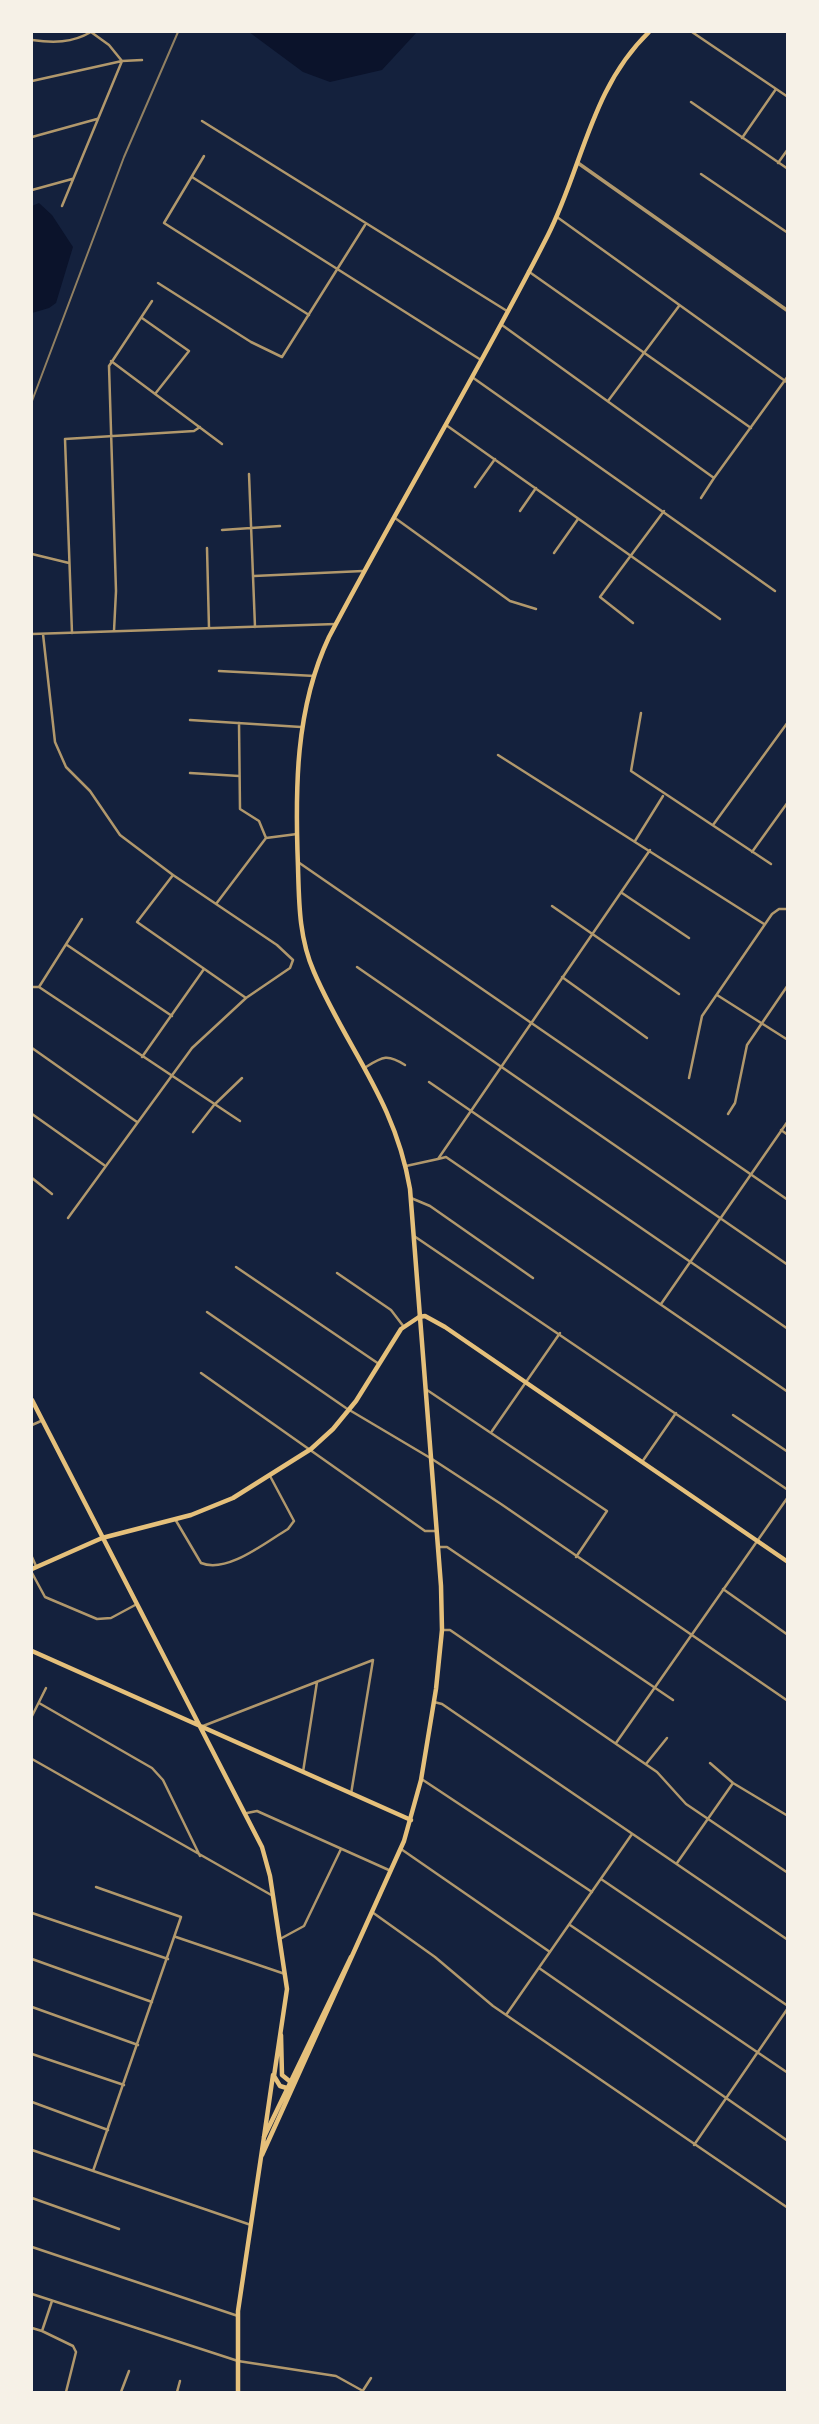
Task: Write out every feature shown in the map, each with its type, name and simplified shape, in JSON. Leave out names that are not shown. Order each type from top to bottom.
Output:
[{"type":"main road","points":[[262,2155],[401,1849],[411,1820],[421,1780],[434,1702],[442,1630],[438,1531],[411,1198],[406,1166],[388,1112],[319,983],[309,959],[300,919],[297,834],[296,782],[304,727],[315,676],[336,624],[446,425],[556,217],[607,85],[624,58],[649,32]]},
{"type":"main road","points":[[33,1570],[102,1538],[215,1506],[270,1476],[311,1449],[349,1410],[404,1327],[425,1316],[445,1327],[788,1563]]},
{"type":"main road","points":[[32,1400],[262,1847],[273,1896],[287,1996],[238,2316],[239,2392]]},
{"type":"main road","points":[[32,1651],[411,1820]]},
{"type":"main road","points":[[264,2137],[285,2088],[351,1957]]},
{"type":"main road","points":[[281,2035],[282,2075],[293,2087]]},
{"type":"main road","points":[[274,2071],[277,2084],[285,2088],[293,2087]]},
{"type":"street","points":[[32,40],[78,40],[91,32],[110,45],[122,61]]},
{"type":"street","points":[[692,32],[788,97]]},
{"type":"street","points":[[32,81],[122,61],[142,60]]},
{"type":"street","points":[[62,206],[122,61]]},
{"type":"street","points":[[743,138],[776,89]]},
{"type":"street","points":[[691,102],[788,169]]},
{"type":"street","points":[[32,137],[97,120]]},
{"type":"street","points":[[202,121],[507,312]]},
{"type":"street","points":[[778,163],[788,149]]},
{"type":"street","points":[[204,156],[164,223],[309,315]]},
{"type":"street","points":[[577,163],[788,311]]},
{"type":"street","points":[[701,174],[788,233]]},
{"type":"street","points":[[192,177],[481,360]]},
{"type":"street","points":[[32,190],[72,179]]},
{"type":"street","points":[[556,217],[786,381]]},
{"type":"street","points":[[158,283],[251,342],[282,357],[366,224]]},
{"type":"street","points":[[528,271],[751,428]]},
{"type":"street","points":[[114,631],[116,591],[111,361],[152,301]]},
{"type":"street","points":[[608,401],[680,305]]},
{"type":"street","points":[[141,317],[189,351],[155,394]]},
{"type":"street","points":[[500,323],[715,478]]},
{"type":"street","points":[[111,361],[222,444]]},
{"type":"street","points":[[472,376],[775,591]]},
{"type":"street","points":[[701,498],[788,376]]},
{"type":"street","points":[[446,425],[720,619]]},
{"type":"street","points":[[72,633],[65,439],[194,431],[200,427]]},
{"type":"street","points":[[475,487],[495,459]]},
{"type":"street","points":[[249,474],[255,627]]},
{"type":"street","points":[[520,510],[536,488]]},
{"type":"street","points":[[633,624],[600,597],[664,511]]},
{"type":"street","points":[[395,518],[510,601],[536,609]]},
{"type":"street","points":[[554,553],[579,518]]},
{"type":"street","points":[[222,530],[280,526]]},
{"type":"street","points":[[207,548],[209,628]]},
{"type":"street","points":[[32,554],[69,564]]},
{"type":"street","points":[[253,576],[366,571]]},
{"type":"street","points":[[32,634],[336,624]]},
{"type":"street","points":[[43,634],[55,742],[61,760],[96,798],[114,830],[173,875],[277,945],[293,960],[290,968],[246,998],[201,1038],[104,1165],[68,1218]]},
{"type":"street","points":[[219,671],[315,676]]},
{"type":"street","points":[[641,713],[631,771],[664,796],[771,864]]},
{"type":"street","points":[[190,720],[304,727]]},
{"type":"street","points":[[713,825],[788,722]]},
{"type":"street","points":[[239,723],[240,809],[259,821],[266,838]]},
{"type":"street","points":[[499,755],[764,924]]},
{"type":"street","points":[[190,773],[239,776]]},
{"type":"street","points":[[635,841],[664,796]]},
{"type":"street","points":[[752,852],[788,802]]},
{"type":"street","points":[[216,904],[266,838],[297,834]]},
{"type":"street","points":[[438,1158],[650,850]]},
{"type":"street","points":[[298,862],[788,1200]]},
{"type":"street","points":[[173,875],[137,922],[246,998]]},
{"type":"street","points":[[621,892],[688,938]]},
{"type":"street","points":[[552,905],[679,994]]},
{"type":"street","points":[[689,1078],[699,1023],[764,924],[776,910],[788,909]]},
{"type":"street","points":[[39,987],[82,919]]},
{"type":"street","points":[[67,944],[172,1016]]},
{"type":"street","points":[[356,967],[788,1265]]},
{"type":"street","points":[[142,1057],[205,969]]},
{"type":"street","points":[[562,977],[647,1038]]},
{"type":"street","points":[[728,1114],[735,1103],[747,1045],[788,985]]},
{"type":"street","points":[[32,987],[39,987],[240,1121]]},
{"type":"street","points":[[716,995],[788,1040]]},
{"type":"street","points":[[32,1048],[137,1122]]},
{"type":"street","points":[[366,1067],[384,1056],[405,1065]]},
{"type":"street","points":[[193,1132],[214,1105],[242,1078]]},
{"type":"street","points":[[429,1082],[788,1329]]},
{"type":"street","points":[[32,1114],[104,1165]]},
{"type":"street","points":[[661,1304],[788,1121]]},
{"type":"street","points":[[781,1130],[788,1135]]},
{"type":"street","points":[[406,1166],[446,1157],[788,1392]]},
{"type":"street","points":[[32,1178],[52,1194]]},
{"type":"street","points":[[411,1198],[430,1206],[533,1278]]},
{"type":"street","points":[[414,1236],[561,1333],[788,1490]]},
{"type":"street","points":[[236,1267],[379,1364]]},
{"type":"street","points":[[337,1273],[391,1310],[404,1327]]},
{"type":"street","points":[[207,1312],[349,1410],[432,1459],[788,1701]]},
{"type":"street","points":[[492,1431],[561,1333]]},
{"type":"street","points":[[201,1373],[425,1531],[438,1531]]},
{"type":"street","points":[[426,1389],[607,1511],[576,1557]]},
{"type":"street","points":[[642,1462],[676,1413]]},
{"type":"street","points":[[733,1415],[788,1452]]},
{"type":"street","points":[[32,1425],[41,1421]]},
{"type":"street","points":[[175,1519],[201,1563],[214,1566],[231,1561],[288,1529],[294,1521],[270,1476]]},
{"type":"street","points":[[616,1743],[788,1497]]},
{"type":"street","points":[[439,1547],[447,1547],[673,1700]]},
{"type":"street","points":[[32,1557],[33,1570],[45,1597],[97,1619],[111,1618],[137,1604]]},
{"type":"street","points":[[723,1589],[788,1635]]},
{"type":"street","points":[[442,1630],[450,1630],[646,1764],[667,1780],[687,1804],[788,1873]]},
{"type":"street","points":[[200,1727],[373,1660],[351,1794]]},
{"type":"street","points":[[303,1772],[317,1681]]},
{"type":"street","points":[[32,1716],[46,1688]]},
{"type":"street","points":[[434,1702],[442,1704],[788,1940]]},
{"type":"street","points":[[39,1703],[152,1768],[163,1780],[200,1856]]},
{"type":"street","points":[[646,1764],[667,1738]]},
{"type":"street","points":[[32,1759],[273,1896]]},
{"type":"street","points":[[710,1763],[733,1783],[788,1816]]},
{"type":"street","points":[[421,1780],[429,1782],[592,1892]]},
{"type":"street","points":[[677,1863],[733,1783]]},
{"type":"street","points":[[245,1813],[257,1811],[391,1871]]},
{"type":"street","points":[[506,2015],[632,1833]]},
{"type":"street","points":[[281,1939],[304,1926],[341,1848]]},
{"type":"street","points":[[401,1849],[550,1952]]},
{"type":"street","points":[[601,1879],[788,2007],[694,2145]]},
{"type":"street","points":[[93,2171],[181,1917],[96,1887]]},
{"type":"street","points":[[372,1912],[435,1957],[506,2015],[788,2208]]},
{"type":"street","points":[[32,1913],[168,1959]]},
{"type":"street","points":[[570,1925],[788,2073]]},
{"type":"street","points":[[176,1937],[285,1974]]},
{"type":"street","points":[[32,1959],[152,2001]]},
{"type":"street","points":[[539,1968],[788,2141]]},
{"type":"street","points":[[32,2007],[138,2045]]},
{"type":"street","points":[[32,2054],[124,2085]]},
{"type":"street","points":[[32,2102],[108,2130]]},
{"type":"street","points":[[32,2150],[251,2225]]},
{"type":"street","points":[[32,2198],[118,2229]]},
{"type":"street","points":[[32,2247],[238,2316]]},
{"type":"street","points":[[32,2294],[238,2361],[337,2376],[362,2392],[371,2378]]},
{"type":"street","points":[[42,2331],[52,2301]]},
{"type":"street","points":[[32,2328],[73,2346],[76,2358],[66,2392]]},
{"type":"street","points":[[121,2392],[128,2371]]},
{"type":"street","points":[[177,2392],[180,2381]]},
{"type":"water","points":[[249,32],[417,32],[382,70],[330,82],[303,72]]},
{"type":"water","points":[[39,203],[52,215],[73,247],[56,303],[32,313],[32,206]]},
{"type":"railway","points":[[32,401],[124,157],[178,32]]}]
